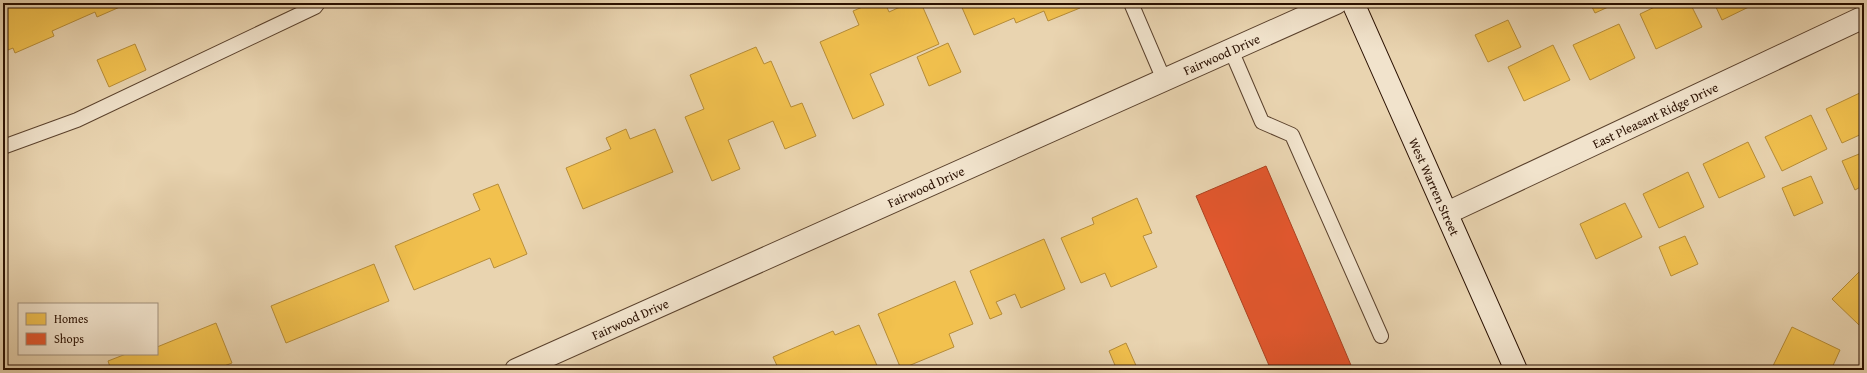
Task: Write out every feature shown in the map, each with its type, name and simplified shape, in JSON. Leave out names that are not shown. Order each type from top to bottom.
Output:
[{"type":"street","name":"Fairwood Drive","points":[[516,370],[1336,3]]},
{"type":"street","name":"West Warren Street","points":[[1353,3],[1516,370]]},
{"type":"street","name":"East Pleasant Ridge Drive","points":[[1447,213],[1864,17]]},
{"type":"lane","points":[[3,147],[77,120],[315,7],[318,3]]},
{"type":"lane","points":[[1131,3],[1164,80]]},
{"type":"lane","points":[[1231,50],[1262,122],[1292,135],[1380,336]]},
{"type":"building: Homes","points":[[3,3],[129,3],[97,17],[95,12],[52,31],[54,36],[15,53],[13,48],[3,52]]},
{"type":"building: Homes","points":[[872,3],[885,3],[889,12],[909,3],[921,3],[939,44],[870,74],[884,105],[853,119],[820,42],[859,25],[853,11]]},
{"type":"building: Homes","points":[[960,3],[1078,3],[1080,8],[1048,21],[1044,11],[1016,23],[1014,18],[974,35]]},
{"type":"building: Homes","points":[[1590,3],[1617,3],[1595,13]]},
{"type":"building: Homes","points":[[1663,3],[1690,3],[1702,27],[1656,49],[1640,14]]},
{"type":"building: Homes","points":[[1714,3],[1757,3],[1722,20]]},
{"type":"building: Homes","points":[[1508,20],[1521,47],[1488,62],[1475,35]]},
{"type":"building: Homes","points":[[1619,24],[1635,58],[1590,80],[1573,45]]},
{"type":"building: Homes","points":[[948,43],[961,72],[929,86],[917,57]]},
{"type":"building: Homes","points":[[135,44],[146,70],[109,87],[97,60]]},
{"type":"building: Homes","points":[[1553,45],[1570,80],[1524,101],[1508,67]]},
{"type":"building: Homes","points":[[756,47],[764,64],[771,61],[791,107],[802,103],[816,136],[785,149],[773,121],[728,140],[740,169],[712,181],[685,117],[704,109],[690,75]]},
{"type":"building: Homes","points":[[1864,91],[1864,133],[1842,143],[1826,109]]},
{"type":"building: Homes","points":[[1811,115],[1827,149],[1782,171],[1765,137]]},
{"type":"building: Homes","points":[[626,129],[630,139],[655,129],[673,172],[583,209],[566,168],[611,149],[606,138]]},
{"type":"building: Homes","points":[[1748,142],[1765,177],[1719,198],[1703,164]]},
{"type":"building: Homes","points":[[1864,152],[1864,185],[1855,190],[1842,161]]},
{"type":"building: Homes","points":[[1688,172],[1704,207],[1659,228],[1643,194]]},
{"type":"building: Homes","points":[[1811,176],[1823,203],[1794,216],[1782,188]]},
{"type":"building: Homes","points":[[498,184],[527,254],[494,268],[490,258],[414,290],[395,246],[480,210],[473,194]]},
{"type":"building: Homes","points":[[1137,198],[1152,233],[1143,236],[1157,267],[1111,287],[1105,273],[1081,283],[1061,238],[1094,224],[1092,218]]},
{"type":"building: Homes","points":[[1625,203],[1642,237],[1596,259],[1580,224]]},
{"type":"building: Homes","points":[[1685,236],[1698,264],[1671,276],[1659,247]]},
{"type":"building: Homes","points":[[1044,239],[1065,289],[1021,308],[1015,294],[996,302],[1002,314],[990,319],[970,271]]},
{"type":"building: Homes","points":[[374,264],[389,301],[286,343],[271,306]]},
{"type":"building: Homes","points":[[1864,267],[1864,319],[1859,325],[1832,299]]},
{"type":"building: Homes","points":[[955,281],[973,324],[949,334],[954,347],[901,369],[878,314]]},
{"type":"building: Homes","points":[[216,323],[232,363],[214,370],[111,370],[108,361],[123,355],[158,355],[158,347]]},
{"type":"building: Homes","points":[[859,325],[879,370],[779,370],[773,357],[833,331],[835,335]]},
{"type":"building: Homes","points":[[1792,327],[1840,350],[1831,370],[1771,370]]},
{"type":"building: Homes","points":[[1126,343],[1138,370],[1117,370],[1109,351]]},
{"type":"building: Shops","points":[[1266,166],[1353,370],[1271,370],[1196,196]]}]
